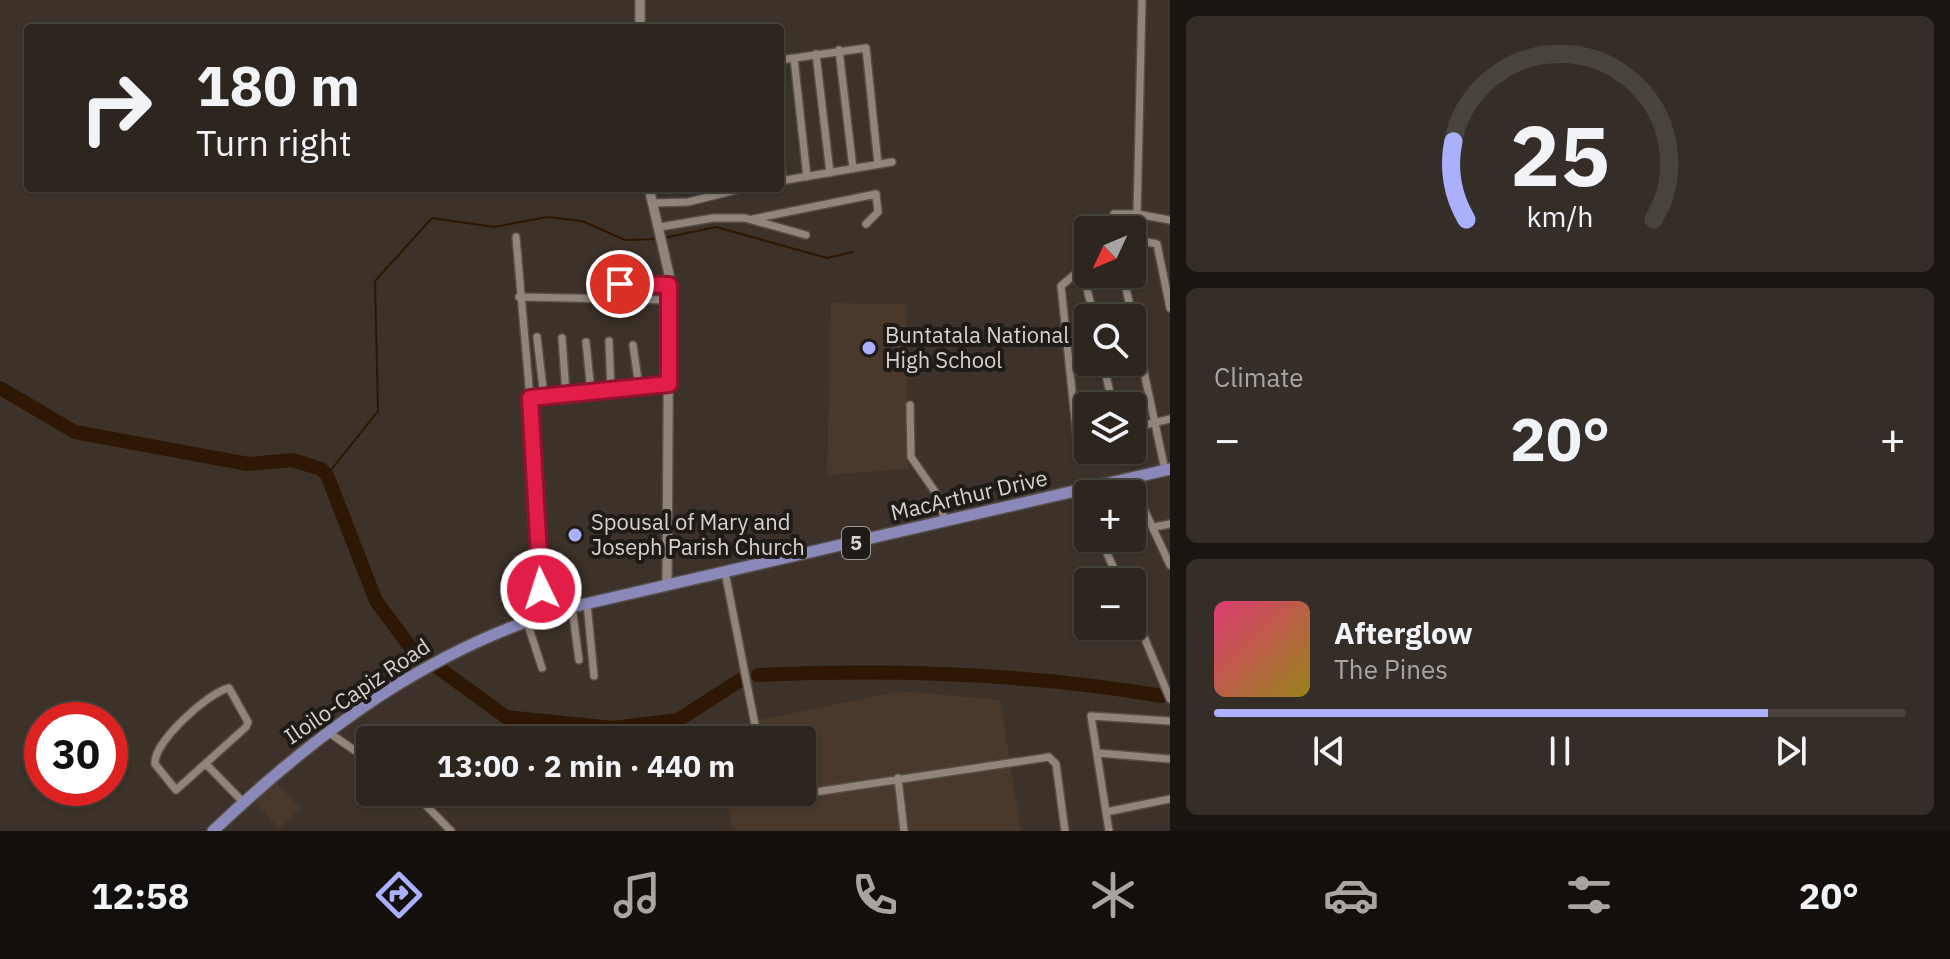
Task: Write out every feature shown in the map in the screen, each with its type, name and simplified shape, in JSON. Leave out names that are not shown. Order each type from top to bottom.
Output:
[{"type":"main road","name":"MacArthur Drive","points":[[1125,480],[1168,469]]},
{"type":"main road","name":"MacArthur Drive","points":[[543,615],[1074,491]]},
{"type":"main road","name":"Iloilo-Capiz Road","points":[[213,831],[326,730],[442,658],[543,615]]},
{"type":"street","points":[[640,0],[640,24]]},
{"type":"street","points":[[1137,214],[1142,0]]},
{"type":"street","points":[[784,59],[866,48],[878,164]]},
{"type":"street","points":[[839,50],[853,169]]},
{"type":"street","points":[[816,54],[830,173]]},
{"type":"street","points":[[794,58],[807,177]]},
{"type":"street","points":[[784,181],[892,162]]},
{"type":"street","points":[[650,192],[665,250],[669,285],[667,585]]},
{"type":"street","points":[[653,203],[688,202],[728,192]]},
{"type":"street","points":[[660,230],[713,218],[753,219],[876,194],[878,212],[866,224]]},
{"type":"street","points":[[1114,216],[1137,214],[1170,220]]},
{"type":"street","points":[[753,219],[806,235]]},
{"type":"street","points":[[516,237],[530,398],[543,615]]},
{"type":"street","points":[[1146,242],[1157,244],[1170,308]]},
{"type":"street","points":[[1074,275],[1061,286],[1074,420]]},
{"type":"street","points":[[596,284],[669,285]]},
{"type":"street","points":[[519,297],[668,300]]},
{"type":"street","points":[[537,337],[544,397]]},
{"type":"street","points":[[562,338],[566,394]]},
{"type":"street","points":[[609,341],[611,390]]},
{"type":"street","points":[[586,342],[591,392]]},
{"type":"street","points":[[633,345],[639,387]]},
{"type":"street","points":[[1146,376],[1168,469]]},
{"type":"street","points":[[530,398],[669,384]]},
{"type":"street","points":[[910,405],[911,457],[938,496],[945,522]]},
{"type":"street","points":[[1146,425],[1170,419]]},
{"type":"street","points":[[1130,479],[1170,565]]},
{"type":"street","points":[[1154,527],[1170,524]]},
{"type":"street","points":[[725,572],[755,726]]},
{"type":"street","points":[[587,603],[594,676]]},
{"type":"street","points":[[572,607],[579,660]]},
{"type":"street","points":[[527,622],[542,668]]},
{"type":"street","points":[[1145,640],[1170,699]]},
{"type":"street","points":[[229,688],[248,723],[206,764],[176,790],[162,776],[154,758],[174,729],[229,688]]},
{"type":"street","points":[[1109,831],[1090,719],[1094,714],[1170,721]]},
{"type":"street","points":[[326,730],[356,751]]},
{"type":"street","points":[[1098,753],[1170,759]]},
{"type":"street","points":[[816,791],[1049,757],[1056,764],[1065,831]]},
{"type":"street","points":[[206,764],[243,802]]},
{"type":"street","points":[[898,778],[904,831]]},
{"type":"street","points":[[1106,812],[1170,799]]},
{"type":"street","points":[[427,806],[451,831]]},
{"type":"shaded area","points":[[831,303],[906,304],[908,469],[827,475]]},
{"type":"shaded area","points":[[900,691],[1000,700],[1021,831],[740,831],[733,828],[727,806],[816,806],[816,726],[730,726]]},
{"type":"shaded area","points":[[276,782],[300,808],[279,828],[255,802]]},
{"type":"waterway","points":[[327,475],[378,411],[375,281],[432,218],[494,227],[547,217],[582,221],[625,240],[658,239]]},
{"type":"waterway","points":[[664,238],[716,227],[827,258],[853,252]]},
{"type":"waterway","points":[[0,388],[75,432],[248,464],[292,460],[321,469],[327,475],[376,601],[411,648],[506,717],[613,728],[678,720],[742,679]]},
{"type":"waterway","points":[[758,675],[961,675],[1061,682],[1162,696]]},
{"type":"place","name":"Buntatala National High School","points":[[869,348]]},
{"type":"place","name":"Spousal of Mary and Joseph Parish Church","points":[[575,535]]},
{"type":"route","points":[[541,589],[530,398],[669,384],[669,285],[620,284]]}]
